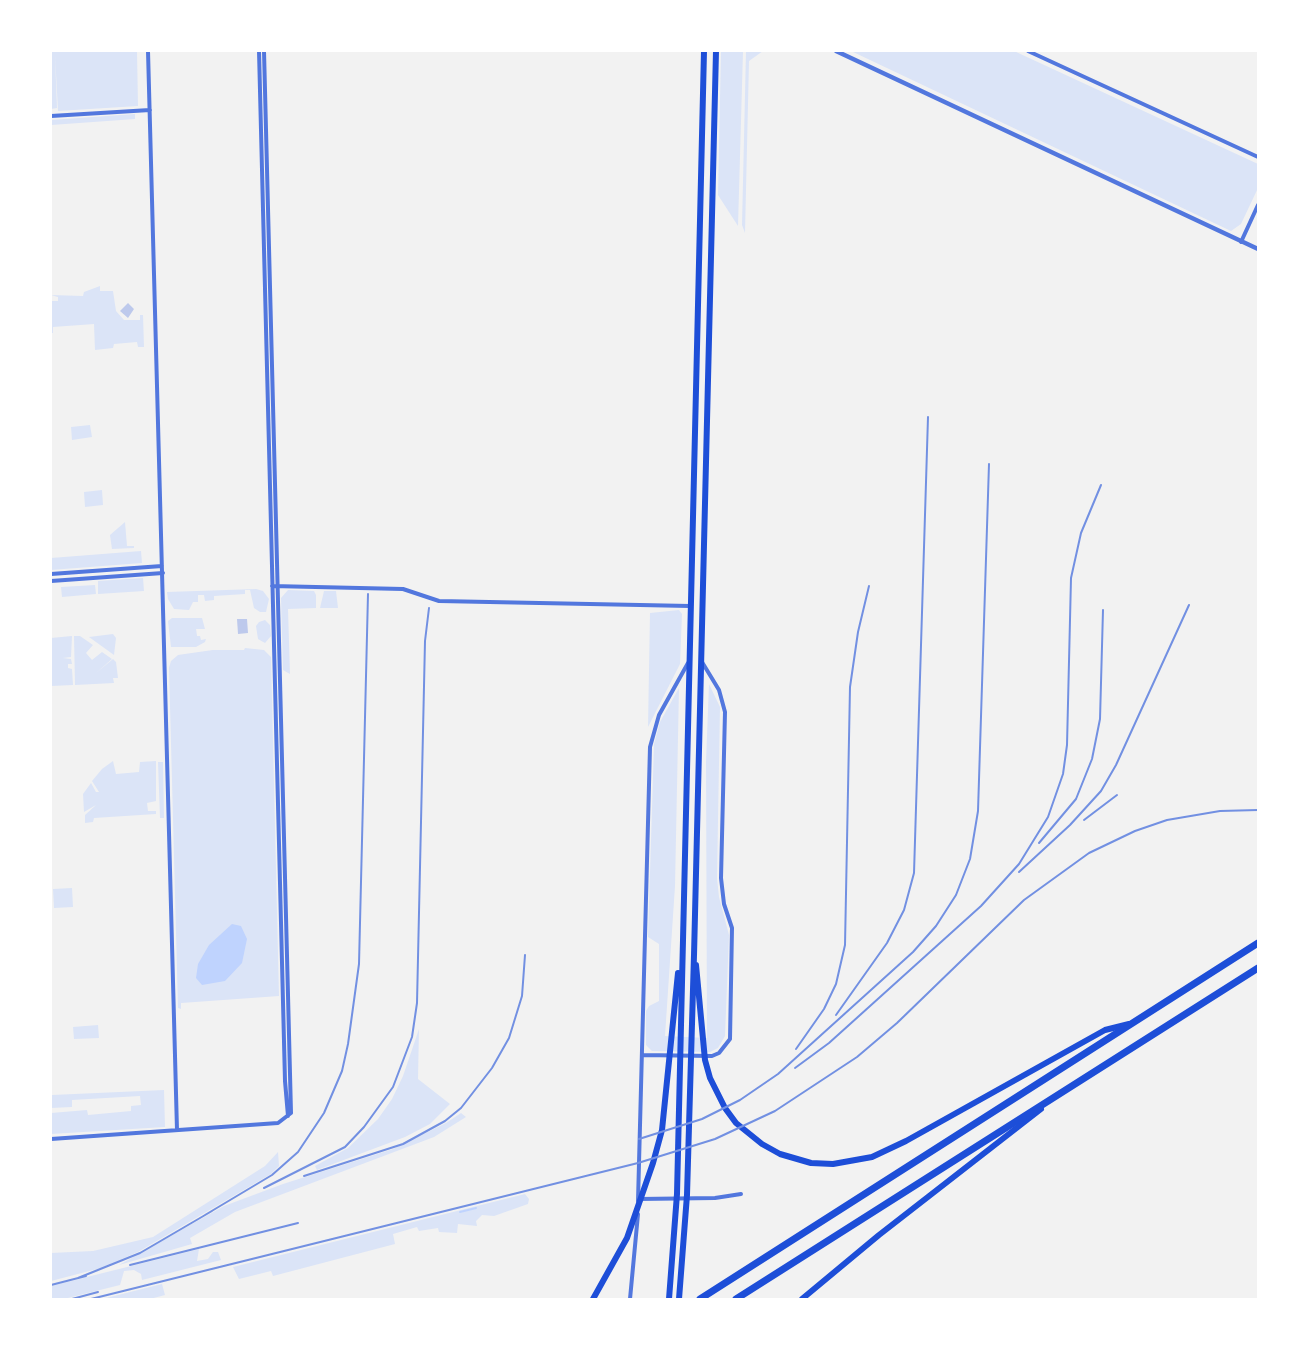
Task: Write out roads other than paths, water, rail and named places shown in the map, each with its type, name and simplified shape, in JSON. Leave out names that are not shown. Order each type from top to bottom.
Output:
[{"type":"highway","points":[[700,1299],[1258,943]]},
{"type":"highway","points":[[735,1299],[1258,968]]},
{"type":"main road","points":[[669,1299],[677,1194],[704,51]]},
{"type":"main road","points":[[679,1299],[687,1195],[716,51]]},
{"type":"main road","points":[[593,1299],[627,1238],[662,1130],[670,1035],[681,954]]},
{"type":"main road","points":[[694,955],[710,1078],[725,1108],[736,1123],[762,1144],[780,1154],[811,1162],[833,1164],[872,1157],[1105,1030],[1136,1022]]},
{"type":"main road","points":[[802,1299],[879,1235],[1065,1089]]},
{"type":"street","points":[[148,51],[177,1130]]},
{"type":"street","points":[[259,51],[285,1081],[288,1117]]},
{"type":"street","points":[[51,1139],[278,1123],[291,1113],[264,51]]},
{"type":"street","points":[[836,51],[1258,249]]},
{"type":"street","points":[[1028,51],[1258,157]]},
{"type":"street","points":[[51,116],[150,110]]},
{"type":"street","points":[[1241,242],[1258,206]]},
{"type":"street","points":[[51,574],[162,566]]},
{"type":"street","points":[[51,581],[163,573]]},
{"type":"street","points":[[272,586],[403,589],[439,601],[690,606]]},
{"type":"street","points":[[630,1299],[638,1199],[650,747],[659,715],[689,662]]},
{"type":"street","points":[[642,1055],[712,1056],[719,1053],[730,1039],[732,928],[724,904],[721,878],[725,712],[719,690],[702,662]]},
{"type":"street","points":[[638,1199],[715,1198],[741,1194]]},
{"type":"water","points":[[232,924],[241,926],[247,939],[242,963],[225,981],[202,985],[196,978],[198,964],[209,945]]},
{"type":"waterway","points":[[460,1212],[476,1208]]},
{"type":"railway","points":[[836,1015],[887,943],[904,910],[914,873],[928,417]]},
{"type":"railway","points":[[639,1139],[702,1119],[740,1100],[778,1074],[913,952],[936,926],[956,895],[970,859],[978,811],[989,464]]},
{"type":"railway","points":[[795,1068],[829,1043],[981,906],[1019,864],[1048,817],[1063,774],[1067,745],[1071,578],[1081,533],[1101,485]]},
{"type":"railway","points":[[796,1049],[824,1009],[836,984],[845,945],[850,687],[858,632],[869,586]]},
{"type":"railway","points":[[205,1215],[272,1175],[298,1152],[324,1113],[342,1071],[359,964],[368,594]]},
{"type":"railway","points":[[1019,872],[1070,825],[1101,791],[1116,765],[1189,605]]},
{"type":"railway","points":[[264,1188],[345,1147],[364,1127],[393,1087],[412,1037],[417,1003],[425,641],[429,608]]},
{"type":"railway","points":[[1039,843],[1076,799],[1092,759],[1100,719],[1103,610]]},
{"type":"railway","points":[[1084,820],[1117,795]]},
{"type":"railway","points":[[91,1299],[638,1163],[715,1139],[775,1111],[857,1057],[897,1023],[1024,900],[1089,853],[1135,831],[1167,820],[1220,811],[1258,810]]},
{"type":"railway","points":[[304,1176],[403,1144],[445,1121],[461,1108],[492,1068],[509,1038],[522,996],[525,955]]},
{"type":"railway","points":[[78,1278],[140,1253],[212,1211]]},
{"type":"railway","points":[[130,1265],[298,1223]]},
{"type":"railway","points":[[51,1285],[86,1276]]},
{"type":"railway","points":[[72,1299],[98,1292]]}]
